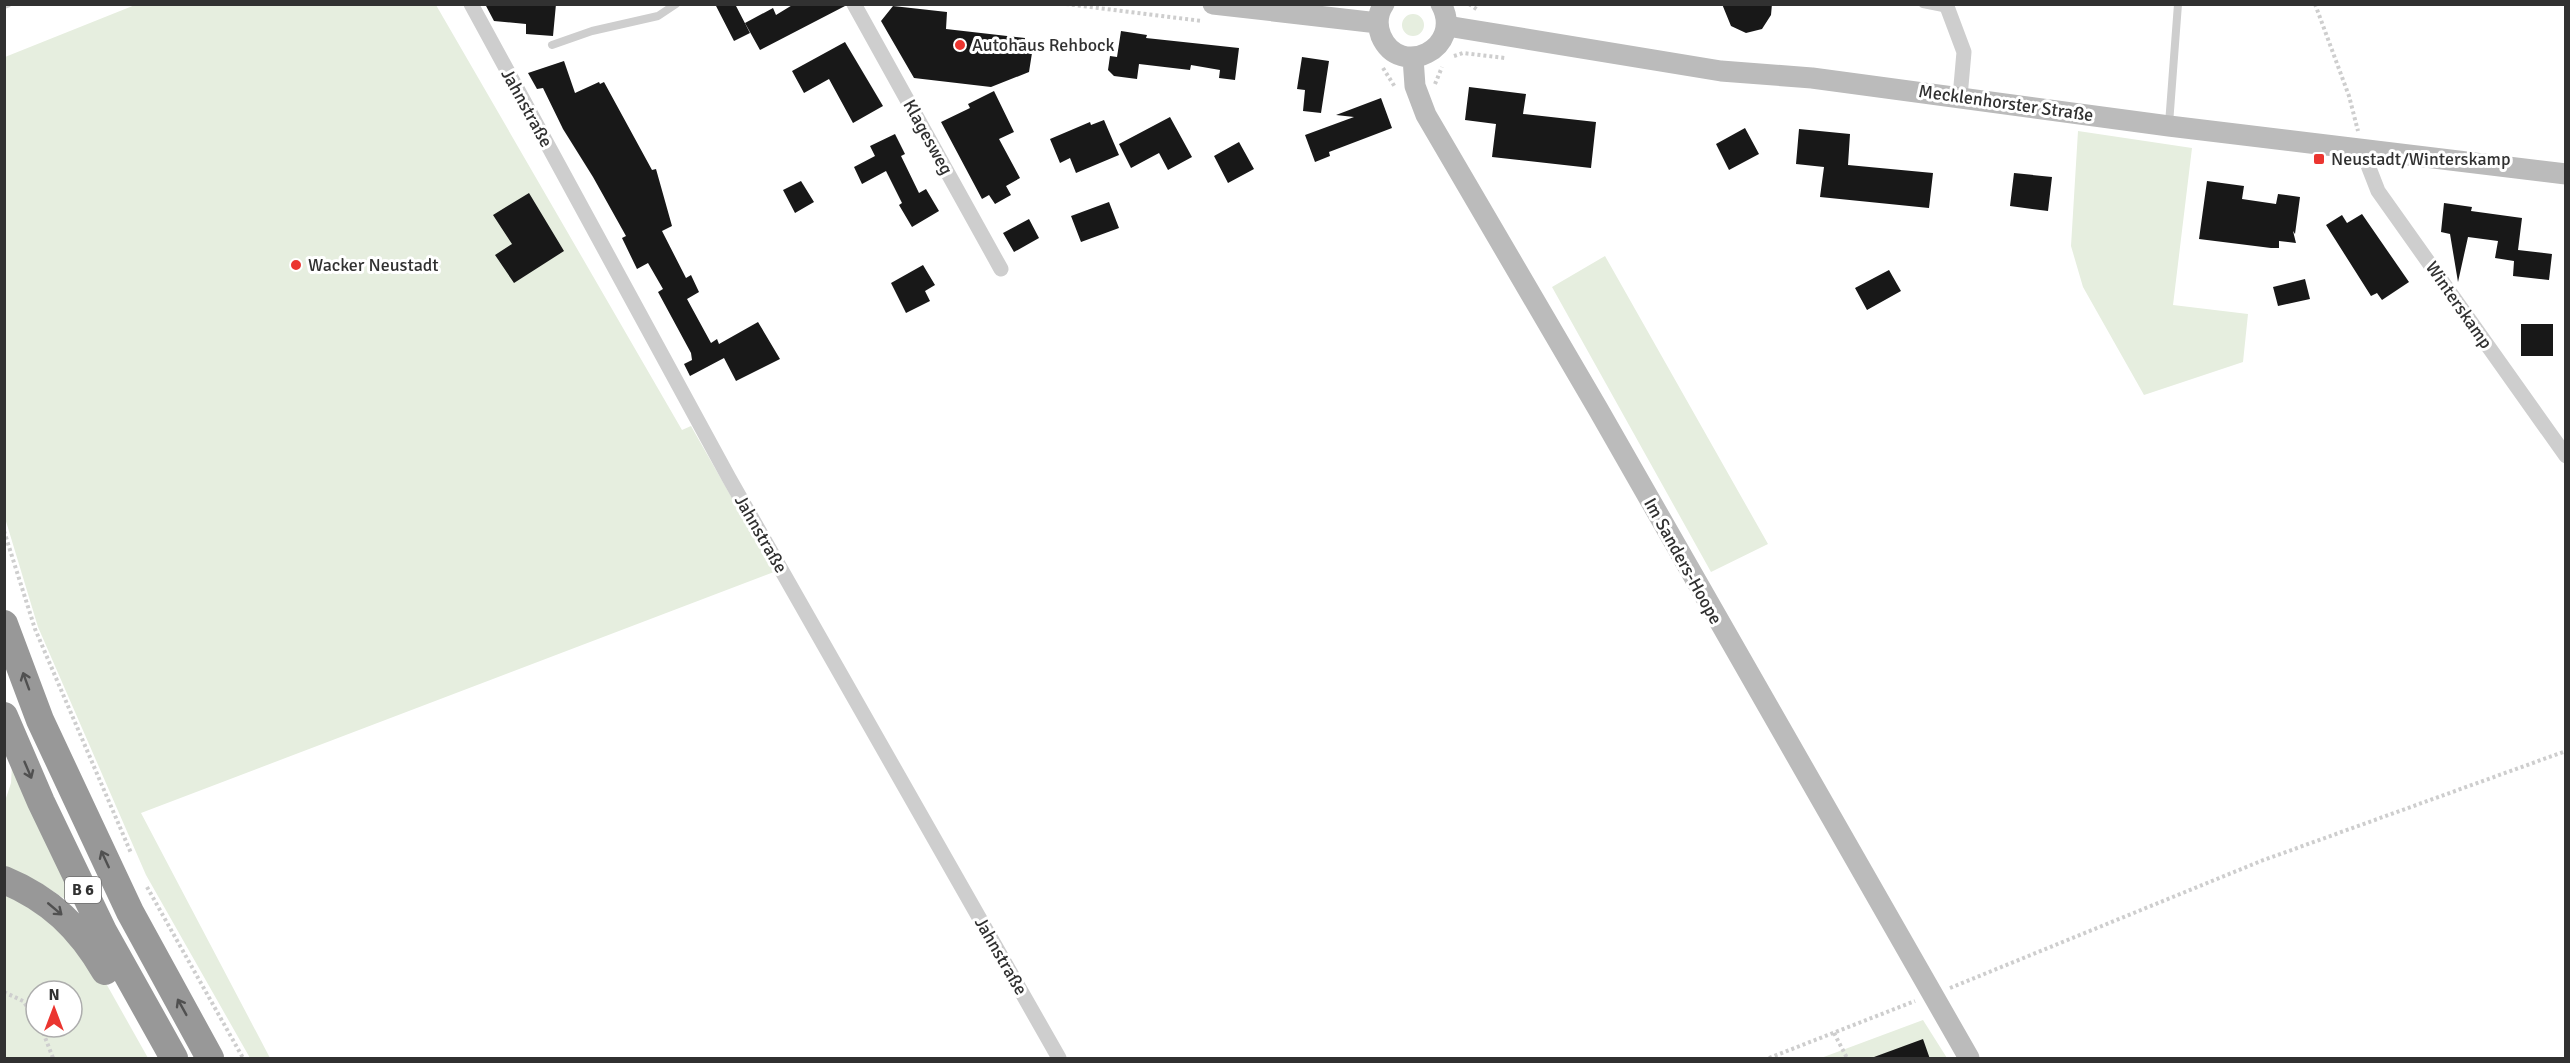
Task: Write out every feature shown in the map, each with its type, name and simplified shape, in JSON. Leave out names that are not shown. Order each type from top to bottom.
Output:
[{"type":"highway","name":"B 6","points":[[4,624],[40,720],[130,912],[210,1059]]},
{"type":"highway","name":"B 6","points":[[4,716],[41,802],[103,931],[174,1059]]},
{"type":"highway","name":"B 6","points":[[4,880],[33,892],[58,910],[89,944],[116,990],[168,1059]]},
{"type":"street","name":"Jahnstraße","points":[[471,4],[729,478],[1059,1059]]},
{"type":"street","name":"Klagesweg","points":[[854,4],[1001,268]]},
{"type":"street","points":[[1212,13],[1381,14],[1383,41],[1390,50],[1413,58],[1424,56],[1435,49],[1443,38],[1447,26],[1441,4]]},
{"type":"street","points":[[1947,7],[1964,52],[1960,97]]},
{"type":"street","name":"Mecklenhorster Straße","points":[[1447,26],[1721,71],[1812,78],[2169,126],[2565,174]]},
{"type":"street","name":"Im Sanders-Hoope","points":[[1413,58],[1415,86],[1426,115],[1598,409],[1969,1059]]},
{"type":"street","name":"Winterskamp","points":[[2362,150],[2379,191],[2565,456]]},
{"type":"lane","points":[[552,45],[592,31],[658,16],[676,4]]},
{"type":"lane","points":[[1923,4],[1947,7]]},
{"type":"lane","points":[[2169,126],[2178,4]]},
{"type":"path","points":[[1066,4],[1212,13]]},
{"type":"path","points":[[1469,4],[1480,11]]},
{"type":"path","points":[[2314,4],[2349,96],[2362,150]]},
{"type":"path","points":[[1382,67],[1394,87],[1438,84],[1441,68],[1451,57],[1463,53],[1475,54]]},
{"type":"path","points":[[4,531],[35,629],[132,856]]},
{"type":"path","points":[[2068,941],[2261,861],[2565,751]]},
{"type":"path","points":[[141,878],[243,1059]]},
{"type":"path","points":[[4,992],[24,1002]]},
{"type":"path","points":[[1768,1059],[1834,1033],[1847,1059]]},
{"type":"path","points":[[46,1039],[53,1059]]},
{"type":"green space","name":"Wacker Neustadt","points":[[135,5],[436,5],[682,430],[691,426],[774,572],[141,813],[270,1058],[250,1058],[146,875],[38,627],[5,518],[5,57]]},
{"type":"green space","points":[[1413,14],[1421,17],[1424,25],[1421,33],[1413,36],[1405,33],[1402,25],[1405,17]]},
{"type":"green space","points":[[2078,131],[2192,148],[2173,305],[2248,314],[2243,362],[2144,395],[2083,287],[2071,246]]},
{"type":"green space","points":[[1605,256],[1768,544],[1711,572],[1552,287]]},
{"type":"green space","points":[[12,764],[74,899],[71,903],[39,882],[5,866],[5,801],[11,783]]},
{"type":"green space","points":[[5,887],[28,898],[103,978],[148,1058],[5,1058]]},
{"type":"green space","points":[[1923,1020],[1947,1058],[1821,1058]]},
{"type":"building","points":[[485,4],[556,4],[553,36],[526,34],[526,24],[494,21]]},
{"type":"building","points":[[715,4],[735,4],[750,33],[734,41]]},
{"type":"building","points":[[794,4],[845,6],[760,50],[745,23],[773,8],[776,15]]},
{"type":"building","points":[[1722,4],[1772,4],[1771,15],[1762,29],[1746,33],[1731,26]]},
{"type":"building","name":"Autohaus Rehbock","points":[[893,6],[947,12],[946,29],[1025,38],[1023,52],[1032,53],[1029,72],[991,87],[914,78],[881,21]]},
{"type":"building","points":[[1121,31],[1147,35],[1146,38],[1239,48],[1235,80],[1219,78],[1220,70],[1191,65],[1190,70],[1139,64],[1137,79],[1114,76],[1108,70],[1110,56],[1117,57]]},
{"type":"building","points":[[845,42],[883,106],[853,123],[829,79],[804,93],[792,71]]},
{"type":"building","points":[[1302,57],[1329,61],[1321,113],[1303,111],[1305,90],[1297,89]]},
{"type":"building","points":[[564,61],[575,93],[604,82],[652,170],[656,169],[672,226],[662,231],[686,278],[691,275],[699,292],[687,299],[711,343],[717,339],[719,344],[758,322],[780,359],[736,381],[724,358],[690,376],[684,364],[692,360],[691,353],[658,292],[663,289],[648,263],[637,269],[622,238],[626,236],[563,129],[543,88],[537,89],[528,73]]},
{"type":"building","points":[[1469,87],[1526,94],[1523,114],[1596,122],[1591,168],[1492,157],[1496,124],[1465,120]]},
{"type":"building","points":[[994,91],[1014,132],[999,139],[1020,178],[1006,186],[1011,195],[995,204],[989,195],[982,199],[941,122],[970,108],[968,104]]},
{"type":"building","points":[[1381,98],[1392,128],[1329,152],[1330,156],[1315,162],[1305,135],[1354,117],[1336,115]]},
{"type":"building","points":[[1170,117],[1192,157],[1168,170],[1159,153],[1131,168],[1119,144]]},
{"type":"building","points":[[1104,120],[1119,155],[1076,173],[1070,158],[1060,163],[1050,139],[1090,122],[1091,125]]},
{"type":"building","points":[[1745,128],[1759,154],[1729,170],[1716,144]]},
{"type":"building","points":[[1799,129],[1850,134],[1848,165],[1933,173],[1929,208],[1820,197],[1824,167],[1796,164]]},
{"type":"building","points":[[895,134],[905,154],[901,156],[919,193],[926,189],[939,211],[912,227],[899,205],[902,203],[886,171],[862,184],[854,167],[875,156],[870,146]]},
{"type":"building","points":[[1239,142],[1254,169],[1228,183],[1214,156]]},
{"type":"building","points":[[2014,173],[2052,177],[2048,211],[2010,206]]},
{"type":"building","points":[[801,181],[814,202],[795,213],[783,190]]},
{"type":"building","points":[[2207,181],[2244,186],[2242,199],[2276,204],[2278,194],[2300,197],[2295,234],[2293,231],[2296,243],[2279,241],[2279,248],[2271,248],[2199,239]]},
{"type":"building","points":[[529,193],[564,251],[514,283],[495,255],[512,244],[493,215]]},
{"type":"building","points":[[1109,202],[1119,228],[1081,242],[1071,216]]},
{"type":"building","points":[[2444,203],[2472,207],[2471,211],[2522,218],[2518,250],[2552,254],[2549,280],[2513,276],[2514,261],[2495,258],[2498,241],[2468,237],[2458,282],[2450,234],[2441,232]]},
{"type":"building","points":[[2362,214],[2409,282],[2382,300],[2377,293],[2371,296],[2326,225],[2342,215],[2347,223]]},
{"type":"building","points":[[1029,219],[1039,238],[1014,252],[1003,233]]},
{"type":"building","points":[[923,265],[935,285],[925,291],[930,301],[906,313],[891,283]]},
{"type":"building","points":[[1889,270],[1901,291],[1867,310],[1855,288]]},
{"type":"building","points":[[2305,279],[2310,299],[2278,306],[2273,287]]},
{"type":"building","points":[[2521,324],[2553,324],[2553,356],[2521,356]]},
{"type":"building","points":[[1923,1039],[1930,1059],[1875,1059],[1874,1057]]},
{"type":"place","name":"Autohaus Rehbock","points":[[960,45]]},
{"type":"place","name":"Neustadt/Winterskamp","points":[[2319,159]]},
{"type":"place","name":"Wacker Neustadt","points":[[296,265]]}]
